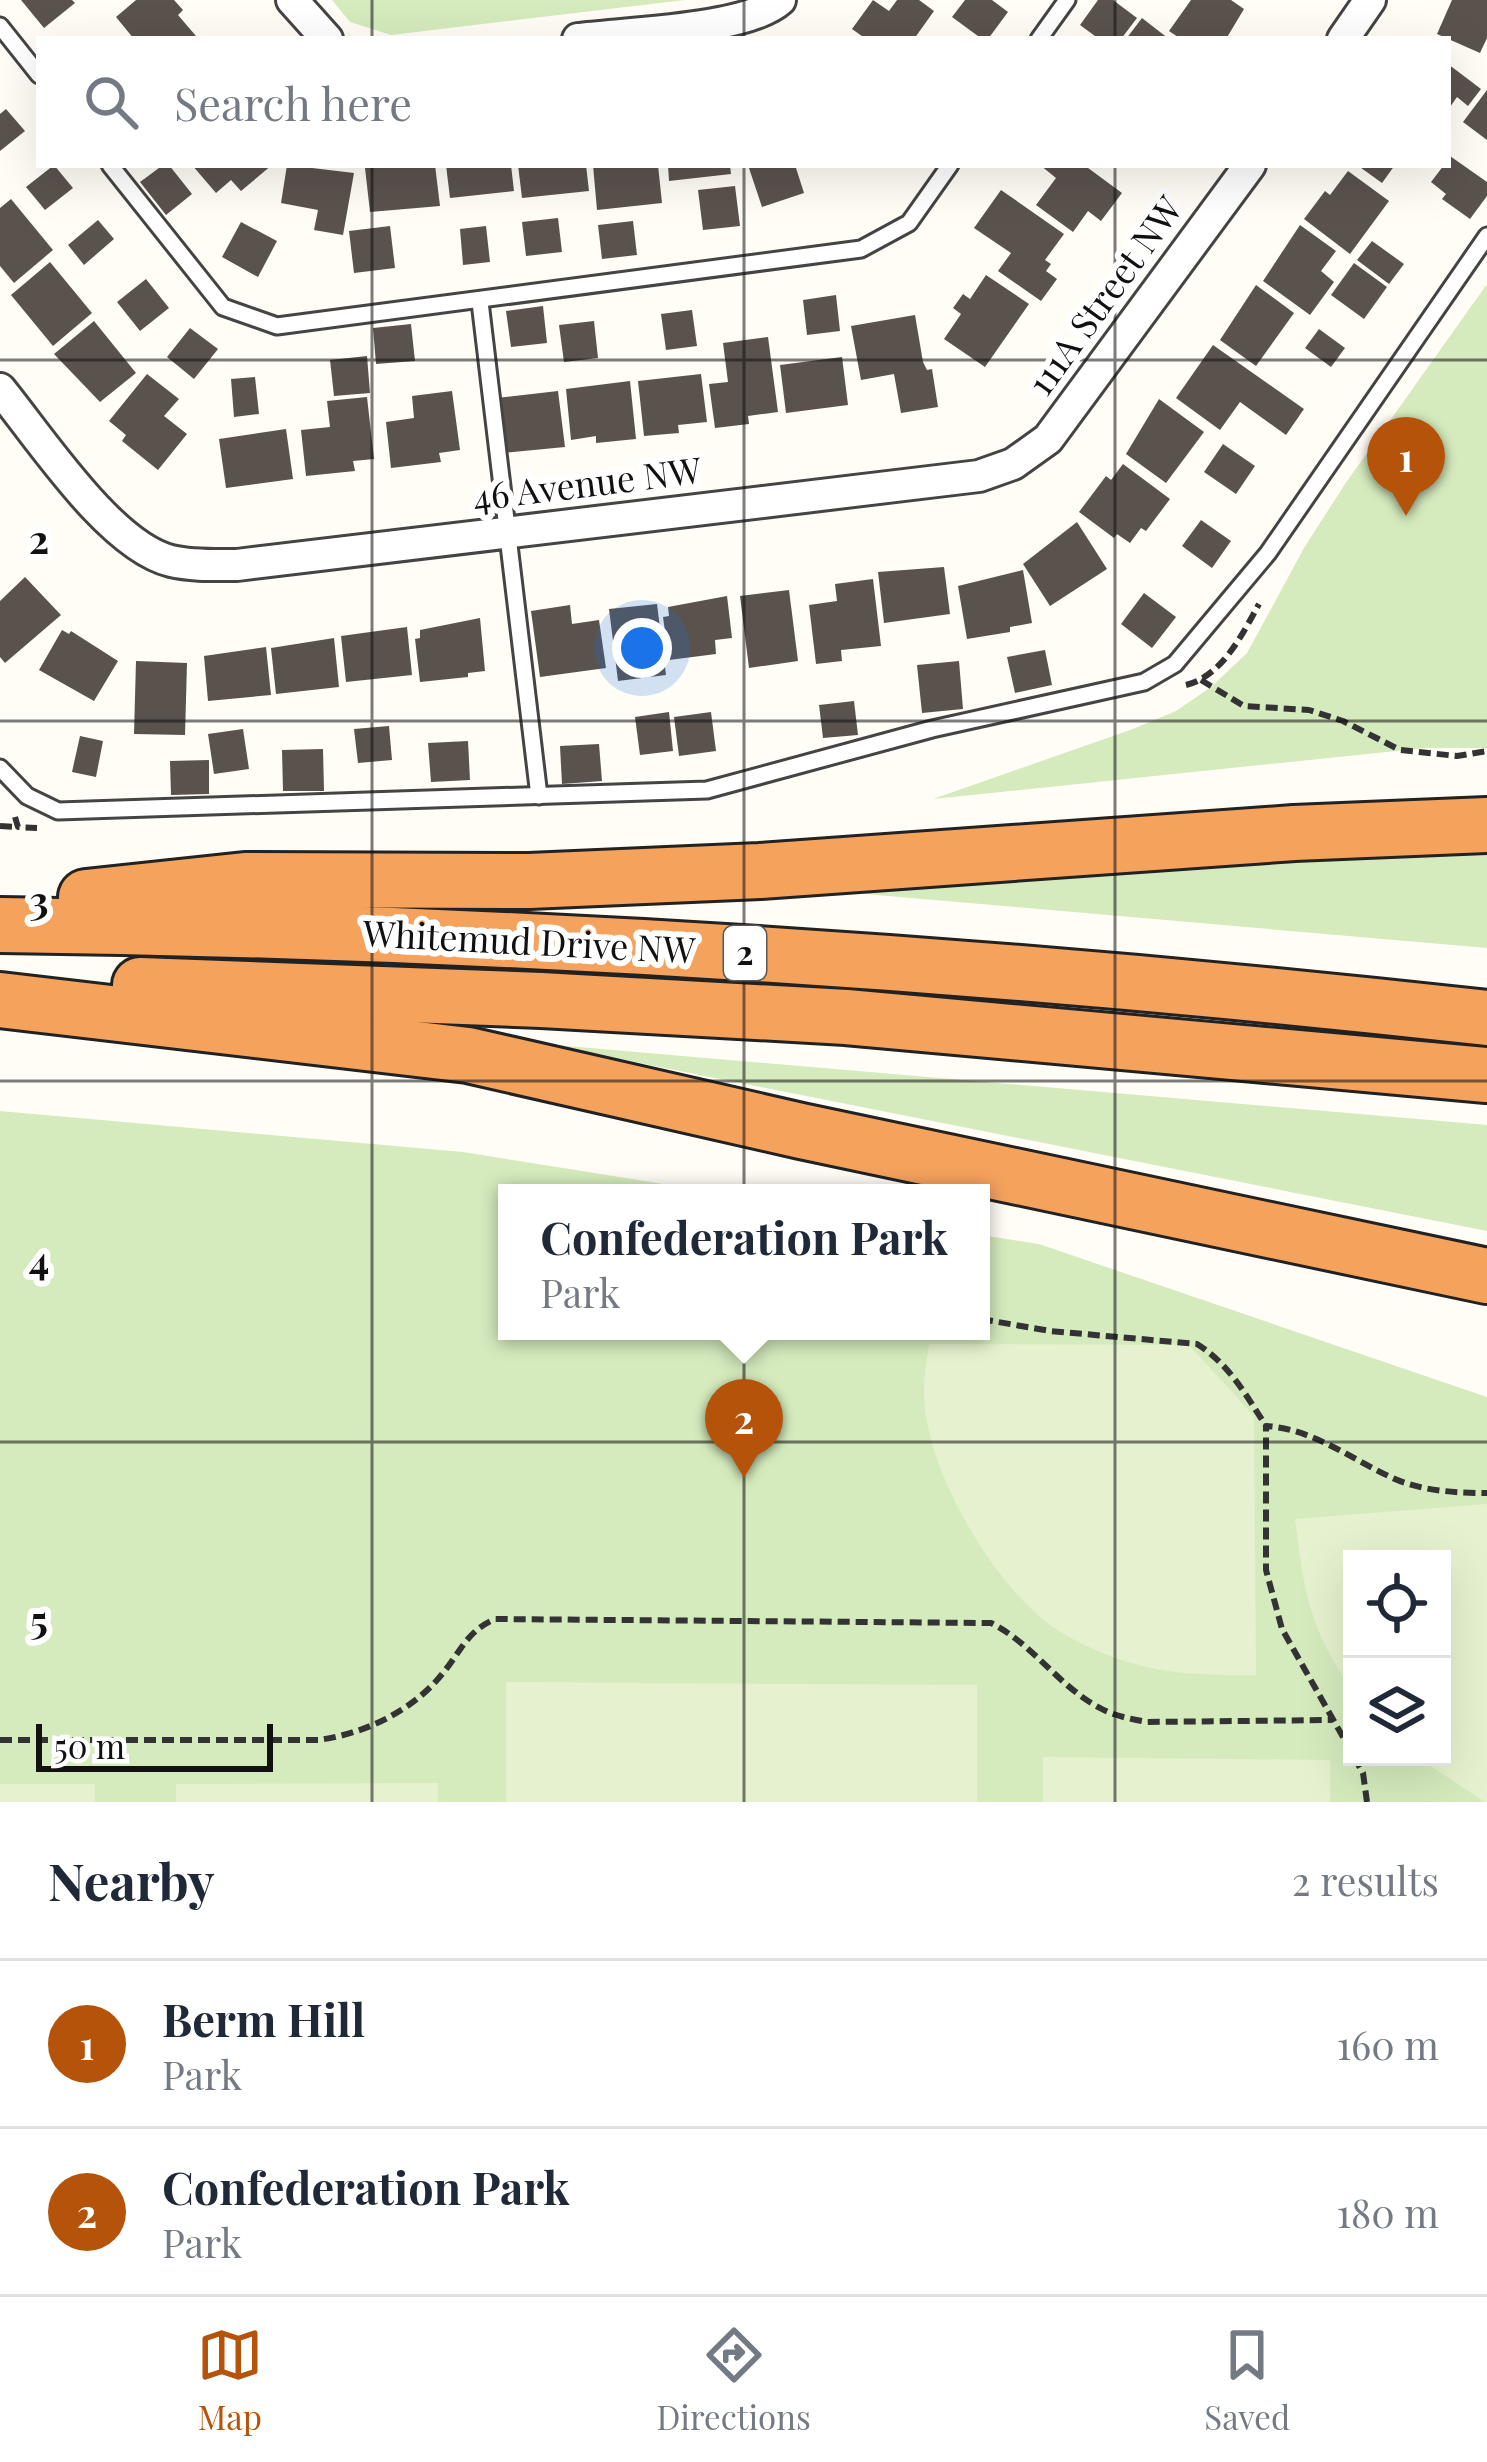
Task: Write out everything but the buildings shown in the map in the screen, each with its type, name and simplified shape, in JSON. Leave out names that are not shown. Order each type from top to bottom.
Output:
[{"type":"highway","points":[[1294,833],[1487,786]]},
{"type":"highway","points":[[0,907],[245,880],[552,880],[760,871],[1294,833],[1487,825]]},
{"type":"highway","name":"Whitemud Drive NW","points":[[0,925],[542,940],[1136,981],[1487,1018]]},
{"type":"highway","name":"Whitemud Drive NW","points":[[0,984],[308,991],[846,1017],[1487,1075]]},
{"type":"highway","points":[[0,1000],[468,1055],[824,1136],[1487,1276]]},
{"type":"street","points":[[292,0],[324,36]]},
{"type":"street","points":[[603,36],[734,20],[770,9],[780,0]]},
{"type":"street","points":[[1345,36],[1370,0]]},
{"type":"street","name":"111A Street NW","points":[[1013,464],[1061,424],[1248,168]]},
{"type":"street","name":"46 Avenue NW","points":[[0,389],[103,516],[133,542],[168,560],[237,566],[950,481],[1013,464]]},
{"type":"lane","points":[[1042,36],[1067,0]]},
{"type":"lane","points":[[0,26],[36,71]]},
{"type":"lane","points":[[112,168],[223,307],[278,326],[861,249],[909,223],[948,168]]},
{"type":"lane","points":[[0,768],[27,796],[58,811],[707,790],[932,729],[1144,682],[1175,664],[1268,553],[1487,236]]},
{"type":"lane","points":[[480,302],[538,796]]},
{"type":"path","points":[[1181,687],[1203,681],[1235,646],[1262,600]]},
{"type":"path","points":[[1203,681],[1244,706],[1309,710],[1400,750],[1457,756],[1487,751]]},
{"type":"path","points":[[12,803],[18,827]]},
{"type":"path","points":[[0,826],[53,827]]},
{"type":"path","points":[[990,1320],[1182,1340],[1214,1355],[1235,1378],[1266,1426],[1266,1570],[1282,1629],[1343,1739]]},
{"type":"path","points":[[1266,1426],[1294,1428],[1399,1481],[1443,1491],[1487,1493]]},
{"type":"path","points":[[0,1740],[318,1740],[352,1736],[416,1700],[441,1676],[476,1628],[495,1619],[991,1623],[1022,1640],[1076,1693],[1124,1717],[1147,1722],[1331,1720]]},
{"type":"path","points":[[1359,1766],[1367,1802]]},
{"type":"green space","points":[[332,0],[685,0],[391,35],[350,22]]},
{"type":"green space","points":[[1487,284],[1487,748],[1425,748],[933,799],[1133,729],[1176,711],[1211,687],[1247,653],[1345,484]]},
{"type":"green space","points":[[1487,850],[1487,948],[842,892]]},
{"type":"green space","points":[[544,1044],[1487,1125],[1487,1231]]},
{"type":"green space","points":[[0,1111],[463,1152],[664,1184],[498,1184],[498,1340],[990,1340],[990,1236],[1039,1244],[1487,1397],[1487,1802],[0,1802]]},
{"type":"green space","points":[[929,1344],[1189,1345],[1254,1416],[1256,1675],[1187,1673],[1136,1664],[1068,1636],[1030,1608],[985,1553],[948,1487],[927,1420],[924,1390]]},
{"type":"green space","points":[[1487,1504],[1487,1802],[1431,1766],[1451,1766],[1451,1550],[1343,1550],[1343,1675],[1311,1609],[1295,1519]]},
{"type":"green space","points":[[506,1682],[977,1685],[977,1802],[506,1802]]},
{"type":"green space","points":[[1043,1757],[1330,1760],[1330,1802],[1043,1802]]},
{"type":"green space","points":[[438,1783],[438,1802],[176,1802],[176,1784]]},
{"type":"green space","points":[[0,1784],[95,1784],[95,1802],[0,1802]]},
{"type":"place","name":"Berm Hill","points":[[1406,516]]},
{"type":"place","name":"Confederation Park","points":[[744,1478]]}]
